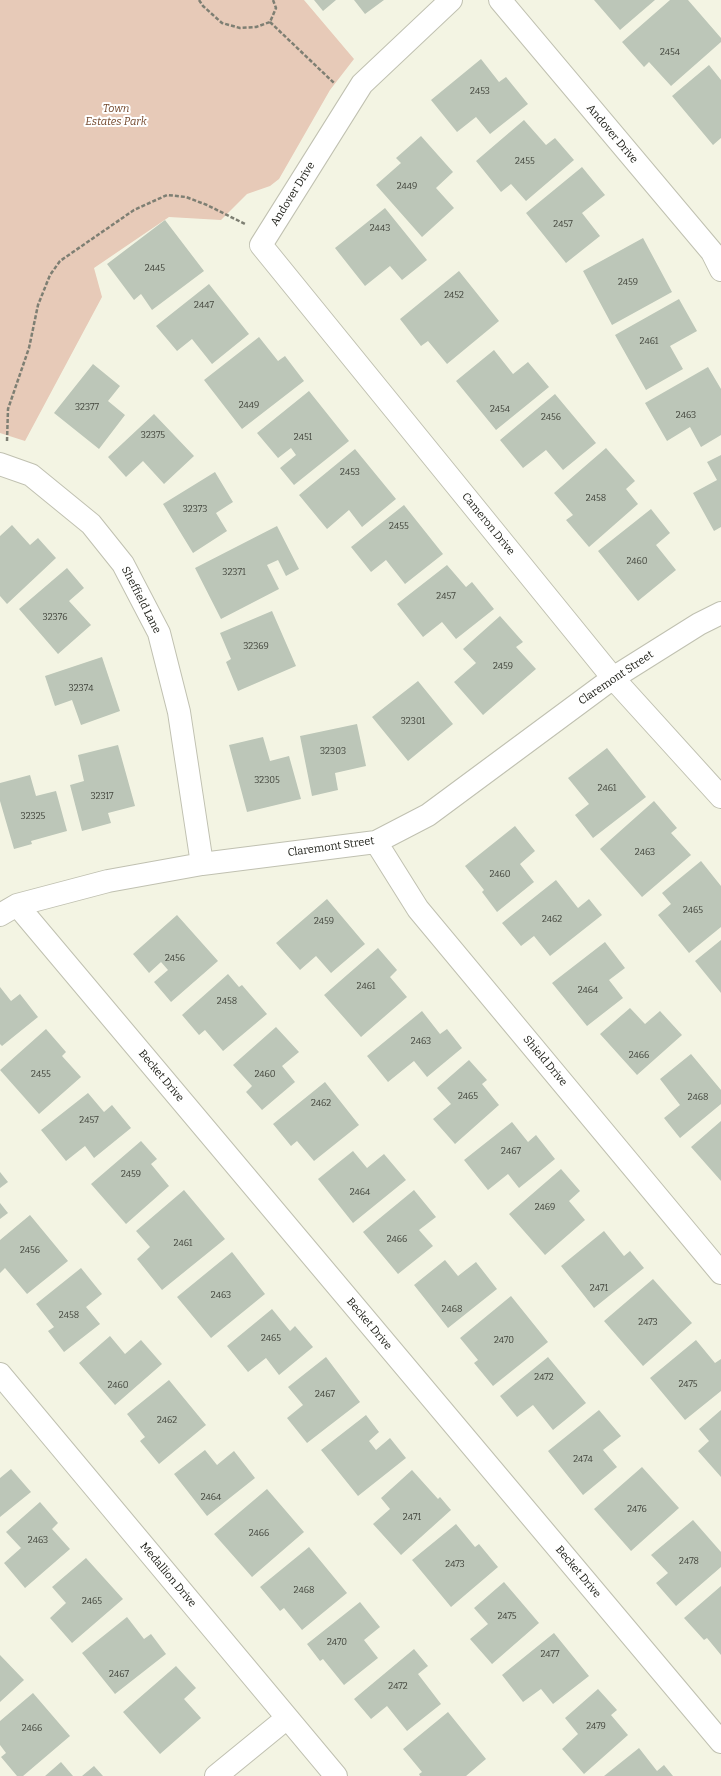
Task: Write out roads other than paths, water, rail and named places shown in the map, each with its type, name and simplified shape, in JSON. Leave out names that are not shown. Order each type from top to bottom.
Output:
[{"type":"street","name":"Andover Drive","points":[[264,240],[362,84],[451,0]]},
{"type":"street","name":"Andover Drive","points":[[500,0],[712,252],[721,270]]},
{"type":"street","name":"Cameron Drive","points":[[264,240],[613,678],[721,797]]},
{"type":"street","name":"Sheffield Lane","points":[[3,466],[30,475],[91,524],[123,564],[159,633],[179,712],[202,864]]},
{"type":"street","name":"Claremont Street","points":[[9,910],[108,881],[202,864],[376,842],[428,815],[613,678],[699,624],[721,613]]},
{"type":"street","name":"Shield Drive","points":[[376,842],[418,909],[721,1273]]},
{"type":"street","name":"Becket Drive","points":[[9,910],[721,1742]]},
{"type":"street","name":"Medallion Drive","points":[[0,1374],[336,1776]]},
{"type":"street","points":[[216,1776],[287,1718]]},
{"type":"park label","name":"Town Estates Park","points":[[116,115]]}]
